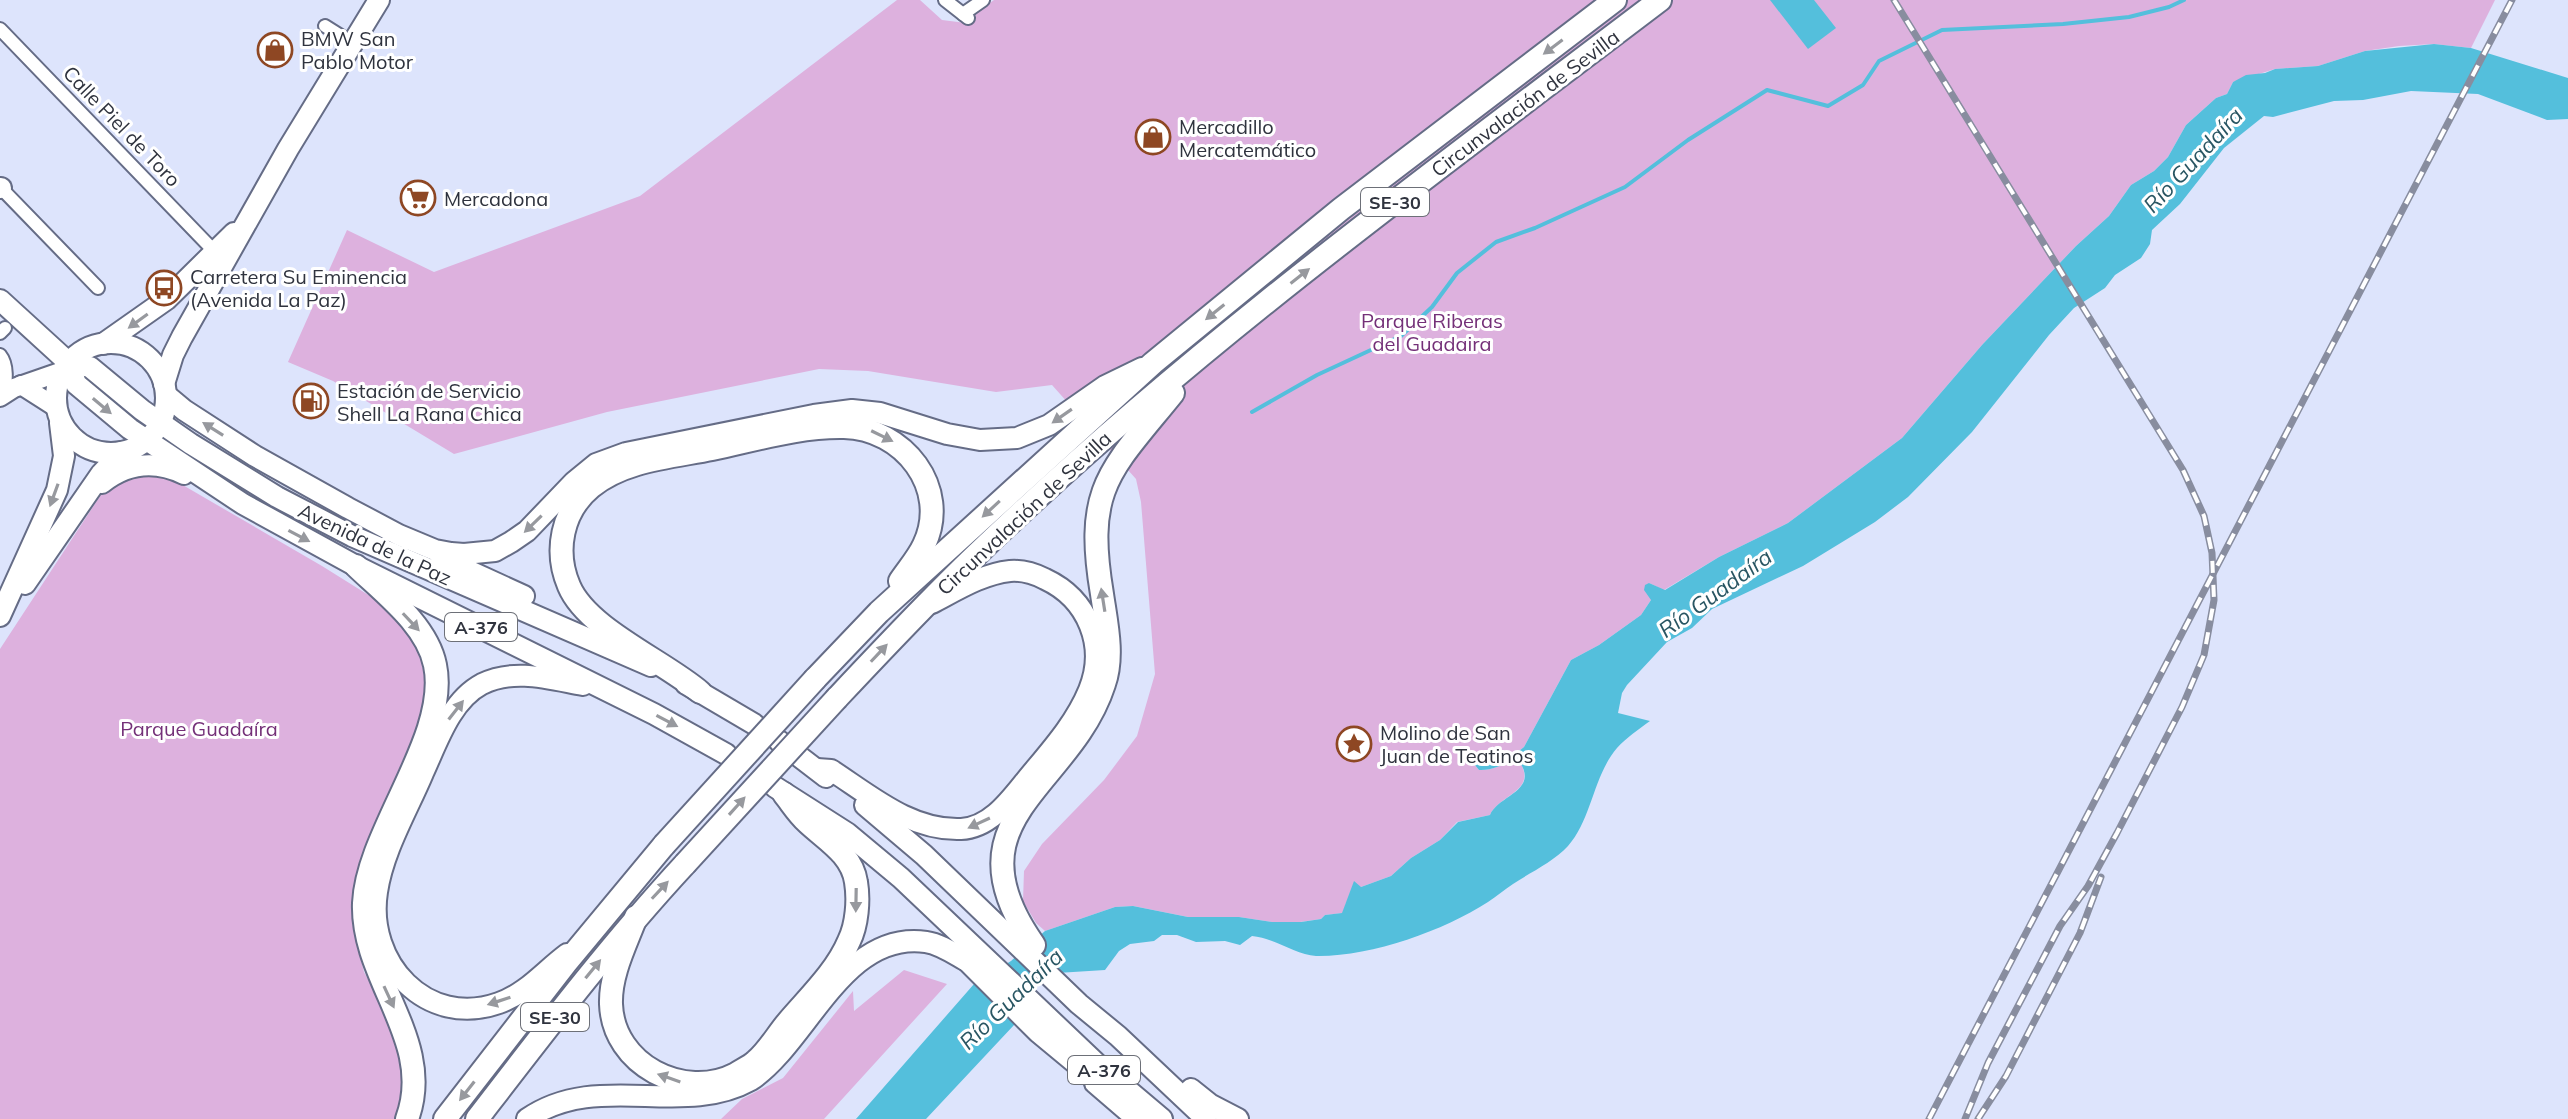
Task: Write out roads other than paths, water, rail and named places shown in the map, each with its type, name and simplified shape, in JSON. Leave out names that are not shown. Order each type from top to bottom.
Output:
[{"type":"highway","name":"Circunvalación de Sevilla","points":[[445,1119],[584,941],[664,845],[879,612],[1153,363],[1341,209],[1615,0]]},
{"type":"highway","name":"Circunvalación de Sevilla","points":[[477,1119],[636,917],[921,609],[1037,498],[1308,269],[1660,0]]},
{"type":"highway","points":[[1034,945],[1014,930],[1002,878],[1001,857],[1006,834],[1018,812],[1088,721],[1105,683],[1108,649],[1097,569],[1096,523],[1100,496],[1110,472],[1125,450],[1201,357]]},
{"type":"highway","points":[[700,692],[603,624],[583,607],[570,588],[562,564],[561,542],[566,522],[575,504],[606,476],[634,465],[808,429],[845,427],[871,431],[890,439],[908,453],[929,488],[929,529],[924,546],[879,612]]},
{"type":"highway","points":[[356,566],[423,635],[435,665],[436,695],[427,732],[371,869],[364,898],[363,922],[368,946],[403,1025],[411,1053],[414,1080],[412,1106],[407,1119]]},
{"type":"highway","points":[[636,917],[613,980],[611,1006],[618,1033],[636,1058],[661,1077],[687,1084],[714,1082],[736,1074],[757,1060],[836,965],[850,940],[857,908],[856,881],[844,855],[809,824],[780,790]]},
{"type":"main road","points":[[0,618],[101,474],[122,452],[147,440],[160,423],[176,349],[288,149],[379,0]]},
{"type":"main road","points":[[103,344],[167,299],[256,210]]},
{"type":"main road","name":"Avenida de la Paz","points":[[0,300],[66,367],[76,384],[147,440],[243,504],[356,566]]},
{"type":"main road","points":[[0,618],[57,490],[64,456],[58,413],[58,383],[66,367],[90,347],[123,345],[142,353],[156,366],[165,390],[184,410],[255,456],[421,550],[490,580],[603,637],[653,667]]},
{"type":"main road","points":[[399,535],[451,553],[495,551],[527,531],[574,482],[596,464],[626,453],[814,415],[852,410],[880,413],[947,434],[980,440],[1017,438],[1049,425],[1105,386],[1153,363]]},
{"type":"main road","name":"Avenida de la Paz","points":[[66,367],[90,367],[160,423],[204,452],[277,497],[352,536],[653,667],[754,724]]},
{"type":"main road","points":[[58,413],[70,435],[85,446],[103,453],[122,452]]},
{"type":"main road","points":[[204,452],[286,485],[329,497]]},
{"type":"main road","points":[[81,502],[115,472],[146,464],[178,471],[243,504]]},
{"type":"main road","name":"A-376","points":[[356,566],[607,689],[726,754]]},
{"type":"main road","points":[[817,769],[831,770],[907,818],[932,828],[965,829],[987,821],[1008,801],[1075,719],[1090,688],[1097,656],[1087,617],[1081,606],[1062,587],[1035,574],[1013,571],[990,575],[921,609]]},
{"type":"main road","points":[[584,941],[526,991],[496,1004],[464,1008],[437,1004],[400,978],[388,962],[379,939],[375,915],[377,890],[387,857],[444,727],[459,704],[481,684],[503,677],[532,675],[607,689]]},
{"type":"main road","points":[[779,741],[873,811],[1014,930],[1083,1001]]},
{"type":"main road","points":[[780,790],[826,819],[841,840],[970,954],[1043,1026],[1075,1064],[1137,1119]]},
{"type":"main road","points":[[527,1119],[562,1102],[587,1096],[687,1101],[722,1095],[752,1080],[779,1054],[852,967],[874,951],[899,943],[926,942],[970,954]]},
{"type":"main road","points":[[1034,945],[1083,1001]]},
{"type":"main road","name":"A-376","points":[[1083,1001],[1206,1119]]},
{"type":"main road","name":"A-376","points":[[1043,1026],[1162,1119]]},
{"type":"main road","points":[[1139,1055],[1173,1075],[1211,1105],[1238,1119]]},
{"type":"main road","points":[[1075,1064],[1146,1119]]},
{"type":"street","points":[[945,0],[965,16],[983,0]]},
{"type":"street","points":[[325,26],[352,43]]},
{"type":"street","name":"Calle Piel de Toro","points":[[0,29],[215,252]]},
{"type":"street","points":[[0,187],[98,288]]},
{"type":"street","points":[[0,355],[4,359],[9,392]]},
{"type":"street","points":[[9,392],[66,367]]},
{"type":"street","points":[[9,392],[58,413]]},
{"type":"water","points":[[1770,0],[1814,0],[1836,28],[1808,49]]},
{"type":"water","name":"Río Guadaíra","points":[[2434,44],[2471,48],[2568,78],[2568,119],[2547,120],[2478,94],[2411,91],[2363,100],[2334,101],[2273,117],[2264,116],[2224,148],[2180,204],[2152,230],[2150,244],[2141,258],[2115,275],[2105,288],[2074,308],[1972,432],[1908,497],[1875,522],[1803,566],[1712,609],[1692,628],[1667,642],[1622,693],[1618,713],[1650,721],[1624,741],[1609,759],[1576,835],[1549,862],[1450,923],[1405,940],[1359,952],[1308,955],[1252,936],[1240,945],[1225,941],[1196,942],[1177,935],[1162,935],[1154,941],[1130,944],[1119,951],[1105,970],[1057,973],[1032,989],[1014,1025],[926,1119],[856,1119],[974,984],[1011,961],[1045,931],[1115,907],[1133,906],[1188,917],[1239,917],[1272,922],[1321,919],[1325,915],[1342,913],[1354,881],[1361,887],[1391,876],[1411,858],[1440,840],[1458,822],[1490,815],[1521,786],[1524,771],[1519,761],[1479,770],[1474,764],[1477,759],[1507,756],[1524,747],[1571,660],[1599,645],[1641,615],[1651,600],[1644,590],[1645,585],[1649,583],[1665,590],[1719,557],[1788,523],[1902,438],[1982,345],[2076,246],[2109,216],[2131,185],[2154,171],[2168,157],[2186,125],[2216,98],[2227,94],[2233,82],[2246,75],[2275,69],[2318,66],[2365,51]]},
{"type":"waterway","points":[[1252,412],[1317,375],[1401,336],[1432,307],[1457,273],[1496,242],[1535,228],[1625,187],[1688,140],[1767,90],[1828,106],[1863,85],[1879,61],[1942,30],[2063,24],[2129,17],[2184,0]]},
{"type":"railway","points":[[1894,0],[2183,470],[2204,516],[2212,553],[2214,600],[2204,655],[2182,707],[2088,886],[2060,926],[1988,1063],[1965,1119]]},
{"type":"railway","points":[[1929,1119],[2512,0]]},
{"type":"railway","points":[[1978,1119],[2006,1076],[2080,933],[2101,877]]},
{"type":"place","name":"BMW San Pablo Motor","points":[[275,50]]},
{"type":"place","name":"Mercadillo Mercatemático","points":[[1153,137]]},
{"type":"place","name":"Mercadona","points":[[418,198]]},
{"type":"place","name":"Carretera Su Eminencia (Avenida La Paz)","points":[[164,288]]},
{"type":"place","name":"Estación de Servicio Shell La Rana Chica","points":[[311,401]]},
{"type":"place","name":"Molino de San Juan de Teatinos","points":[[1354,744]]},
{"type":"park label","name":"Parque Riberas del Guadaira","points":[[1432,332]]},
{"type":"park label","name":"Parque Guadaíra","points":[[199,728]]}]
